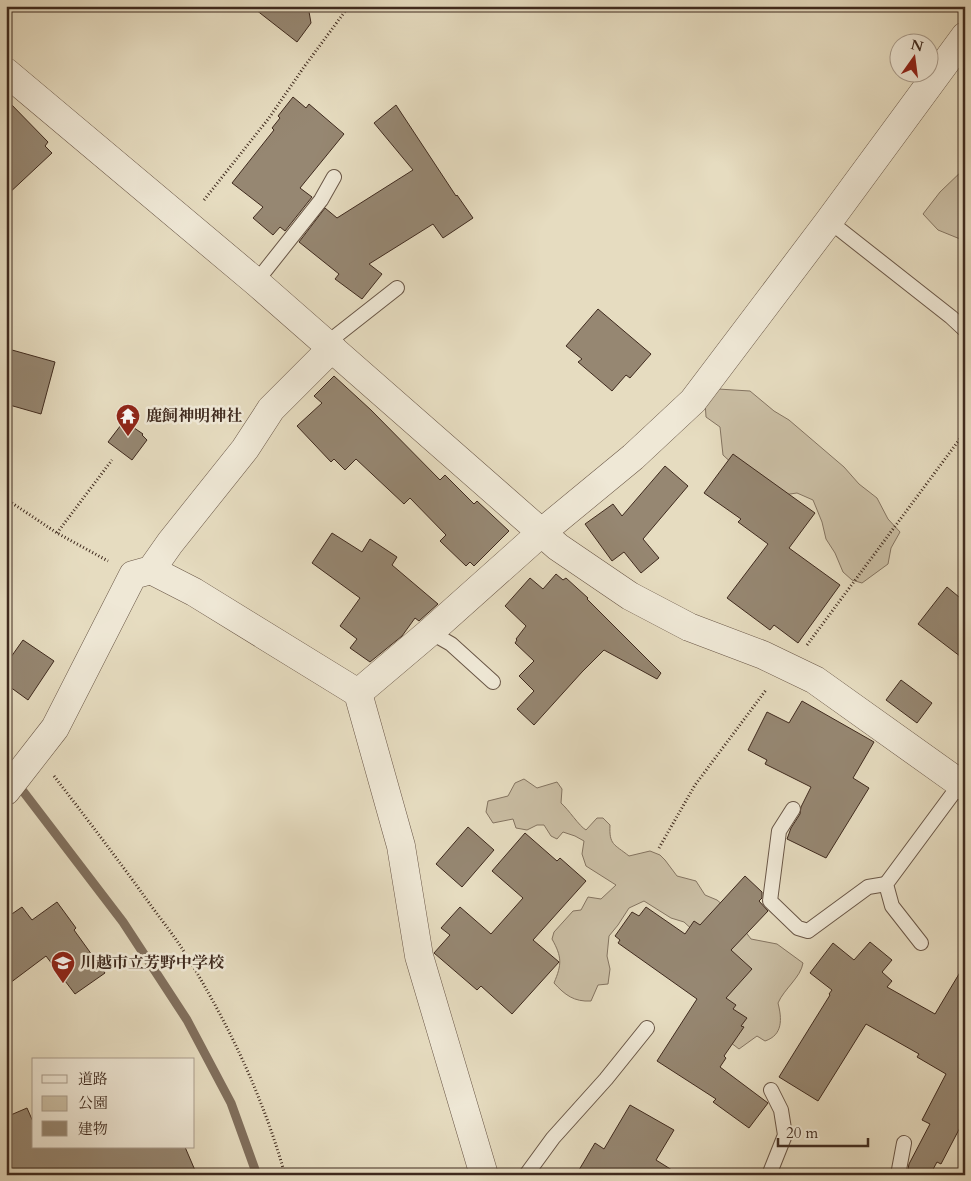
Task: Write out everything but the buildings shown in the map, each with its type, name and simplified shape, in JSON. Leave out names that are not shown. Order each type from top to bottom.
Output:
[{"type":"street","points":[[358,693],[430,632],[542,532],[633,457],[694,401],[965,36]]},
{"type":"street","points":[[6,72],[330,345],[558,547],[630,596],[689,627],[763,655],[815,680],[962,785]]},
{"type":"street","points":[[6,791],[55,728],[104,630],[142,572],[245,449],[271,409],[330,345]]},
{"type":"street","points":[[142,572],[194,592],[358,693],[401,846],[418,956],[484,1175]]},
{"type":"lane","points":[[256,282],[322,200],[334,177]]},
{"type":"lane","points":[[829,221],[965,330]]},
{"type":"lane","points":[[330,345],[397,288]]},
{"type":"lane","points":[[430,632],[451,644],[493,682]]},
{"type":"lane","points":[[793,809],[779,831],[770,901],[798,928],[808,931],[868,888],[886,884],[962,785]]},
{"type":"lane","points":[[886,884],[892,906],[921,942]]},
{"type":"lane","points":[[526,1175],[552,1138],[606,1079],[647,1028]]},
{"type":"lane","points":[[769,1175],[785,1134],[781,1110],[771,1090]]},
{"type":"lane","points":[[898,1175],[904,1144]]},
{"type":"path","points":[[186,222],[269,118],[304,66],[349,6]]},
{"type":"path","points":[[659,848],[695,785],[965,432]]},
{"type":"path","points":[[57,533],[112,460]]},
{"type":"path","points":[[6,499],[57,533],[142,572]]},
{"type":"path","points":[[36,753],[127,871],[184,952],[220,1013],[254,1083],[285,1175]]},
{"type":"green space","points":[[965,168],[965,241],[938,230],[923,214],[940,192]]},
{"type":"green space","points":[[718,389],[750,391],[774,411],[789,420],[877,498],[888,519],[900,532],[891,548],[888,564],[862,583],[852,580],[843,572],[835,553],[826,539],[822,522],[813,500],[797,493],[776,496],[736,467],[723,455],[720,427],[706,417],[705,401]]},
{"type":"green space","points":[[524,779],[537,788],[557,782],[562,789],[561,803],[583,828],[586,830],[597,818],[603,818],[610,825],[610,837],[614,844],[629,856],[650,851],[660,855],[677,876],[696,881],[705,895],[717,900],[729,910],[751,939],[777,944],[803,963],[799,973],[778,1003],[780,1026],[775,1035],[765,1041],[757,1036],[739,1049],[726,1039],[697,934],[684,922],[671,918],[644,901],[629,908],[609,936],[607,956],[610,969],[608,984],[598,985],[591,1001],[575,999],[554,983],[560,961],[558,951],[552,939],[554,932],[573,911],[581,910],[588,897],[601,899],[616,885],[586,866],[582,854],[584,841],[575,836],[563,832],[557,839],[551,836],[544,825],[537,825],[527,830],[516,828],[513,819],[493,823],[486,812],[488,801],[508,796],[515,783]]},
{"type":"waterway","points":[[16,782],[123,922],[187,1020],[231,1103],[257,1175]]},
{"type":"place","name":"鹿飼神明神社","points":[[128,437]]},
{"type":"place","name":"川越市立芳野中学校","points":[[63,984]]}]
